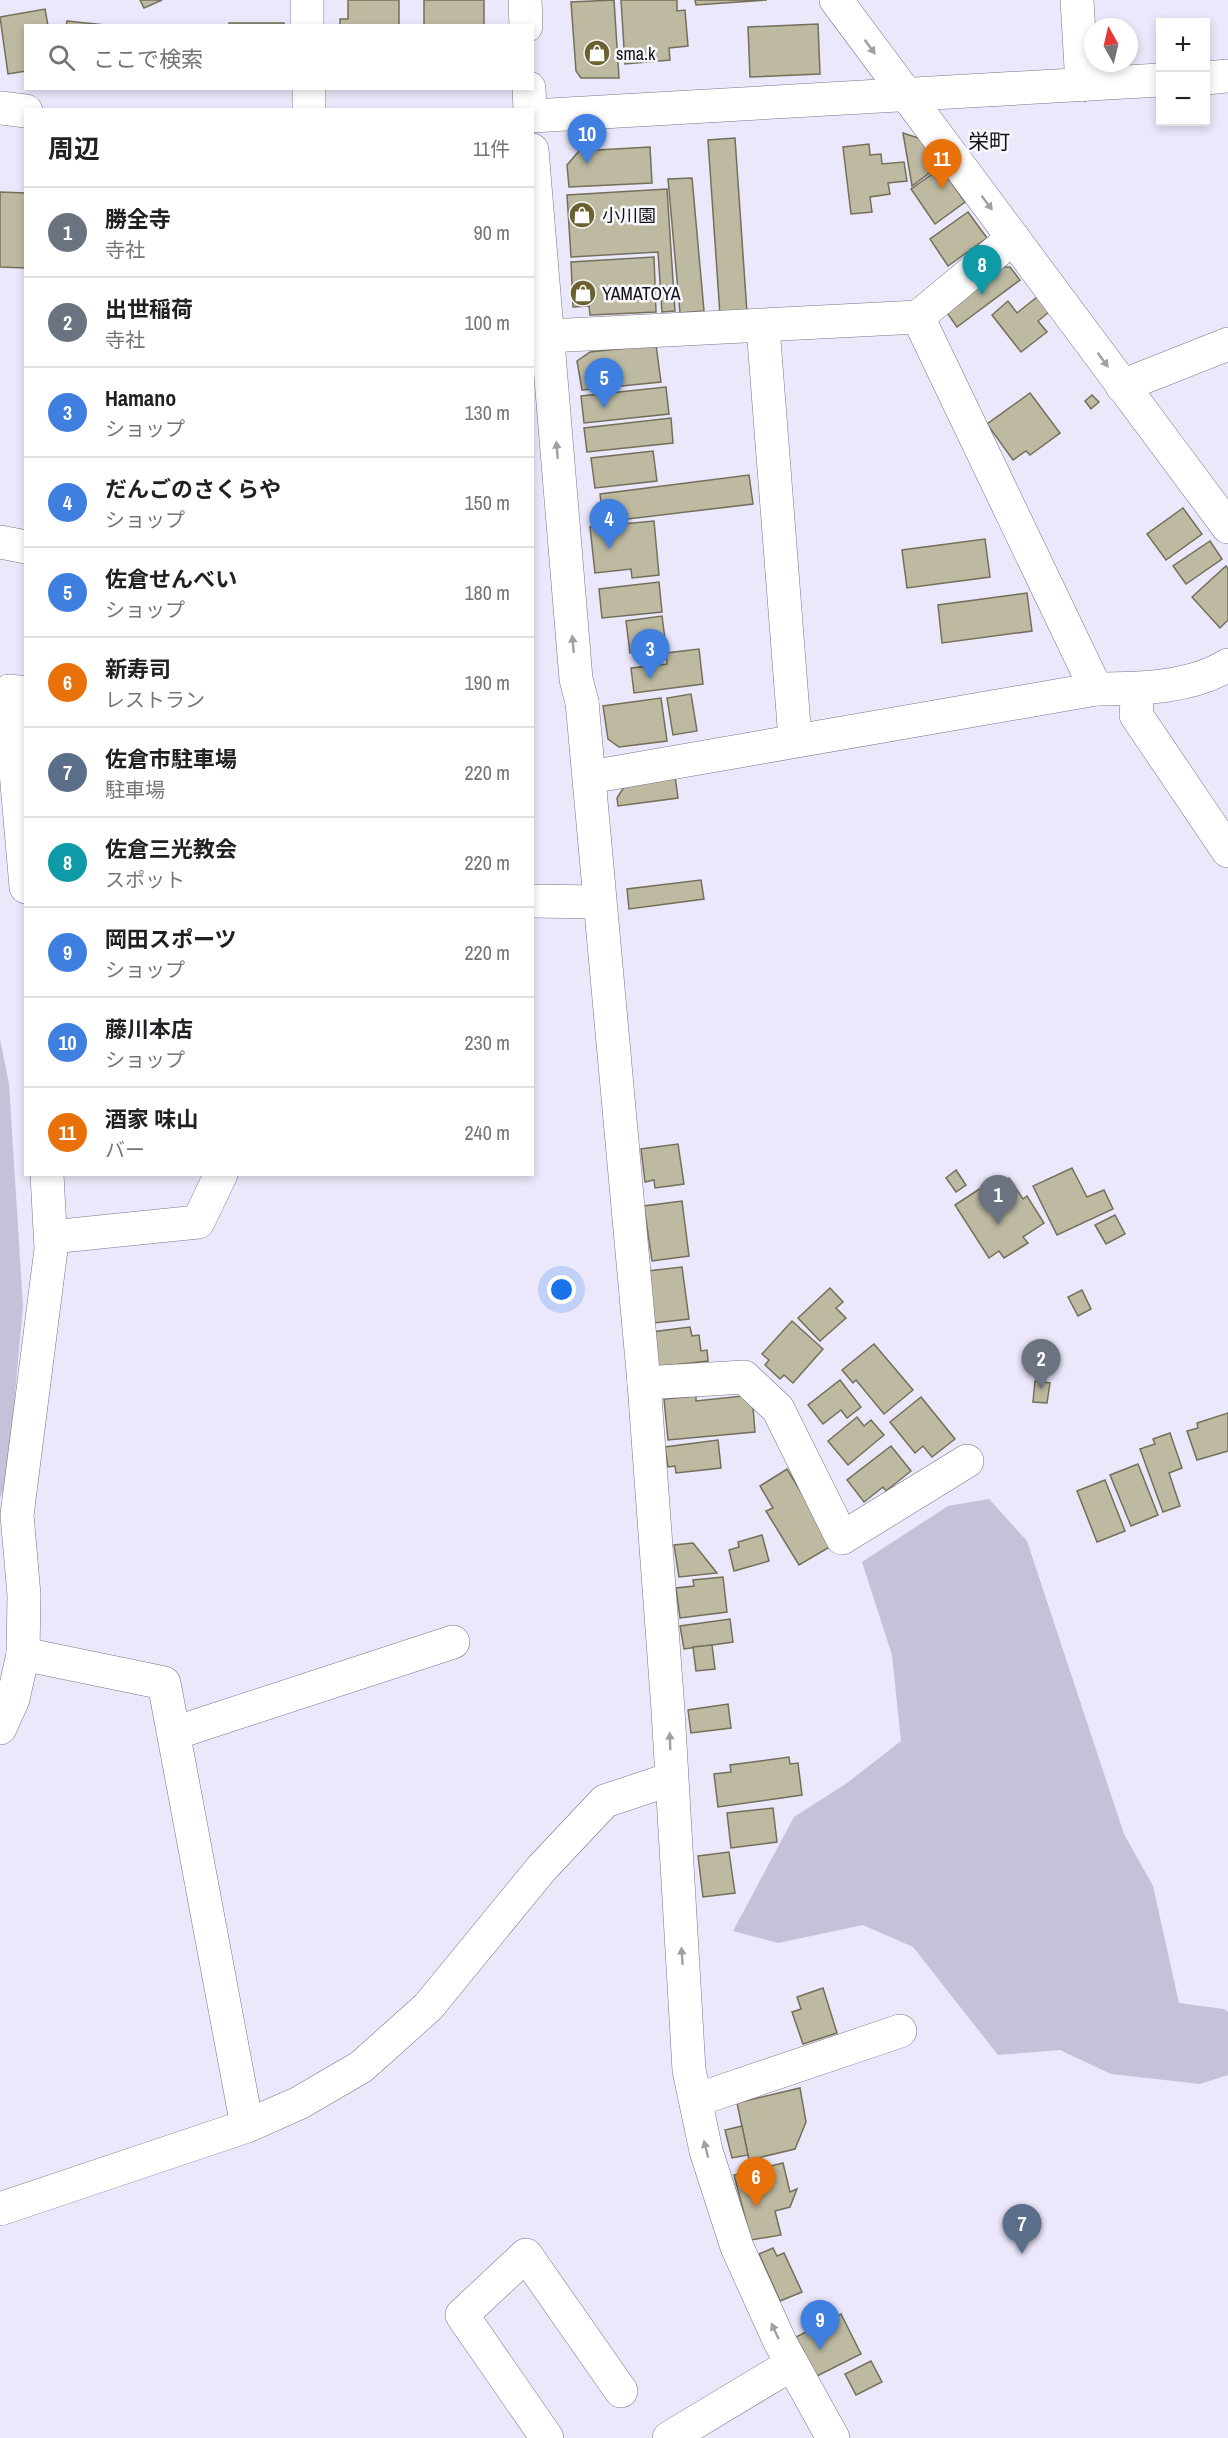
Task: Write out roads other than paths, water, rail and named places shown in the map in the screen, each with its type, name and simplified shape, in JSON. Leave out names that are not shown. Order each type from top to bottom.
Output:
[{"type":"street","points":[[307,0],[307,24]]},
{"type":"street","points":[[525,0],[526,24]]},
{"type":"street","points":[[836,0],[1228,527]]},
{"type":"street","points":[[1077,0],[1082,85]]},
{"type":"street","points":[[1210,78],[1228,76]]},
{"type":"street","points":[[534,116],[1156,81]]},
{"type":"street","points":[[309,90],[309,108]]},
{"type":"street","points":[[529,90],[530,108]]},
{"type":"street","points":[[0,108],[24,111]]},
{"type":"street","points":[[534,173],[576,679],[582,702],[590,777],[599,902],[644,1383],[668,1710],[689,2070],[706,2151],[737,2247],[792,2364],[833,2438]]},
{"type":"street","points":[[548,336],[763,327],[918,317],[1014,238]]},
{"type":"street","points":[[918,317],[1096,689]]},
{"type":"street","points":[[763,327],[795,739]]},
{"type":"street","points":[[1122,386],[1228,344]]},
{"type":"street","points":[[0,542],[24,548]]},
{"type":"street","points":[[590,777],[795,739],[1096,689],[1138,689],[1211,675],[1228,665]]},
{"type":"street","points":[[1138,689],[1136,715],[1228,851]]},
{"type":"street","points":[[24,693],[9,691],[24,865]]},
{"type":"street","points":[[534,901],[599,902]]},
{"type":"street","points":[[0,1728],[13,1699],[23,1654],[24,1596],[17,1515],[51,1249],[47,1176]]},
{"type":"street","points":[[51,1237],[198,1222],[220,1176]]},
{"type":"street","points":[[644,1383],[744,1377],[778,1409],[842,1538],[967,1461]]},
{"type":"street","points":[[175,1733],[453,1642]]},
{"type":"street","points":[[23,1654],[164,1683],[247,2126]]},
{"type":"street","points":[[0,2209],[247,2126],[299,2103],[361,2067],[428,2007],[541,1869],[605,1801],[671,1779]]},
{"type":"street","points":[[696,2100],[900,2031]]},
{"type":"street","points":[[547,2438],[462,2315],[526,2255],[621,2391]]},
{"type":"street","points":[[669,2438],[792,2364]]},
{"type":"place","name":"sma.k","points":[[597,53]]},
{"type":"place","name":"藤川本店","points":[[587,164]]},
{"type":"place","name":"酒家 味山","points":[[942,189]]},
{"type":"place","name":"小川園","points":[[582,215]]},
{"type":"place","name":"YAMATOYA","points":[[583,293]]},
{"type":"place","name":"佐倉三光教会","points":[[982,295]]},
{"type":"place","name":"佐倉せんべい","points":[[604,408]]},
{"type":"place","name":"だんごのさくらや","points":[[609,549]]},
{"type":"place","name":"Hamano","points":[[650,679]]},
{"type":"place","name":"勝全寺","points":[[998,1225]]},
{"type":"place","name":"出世稲荷","points":[[1041,1389]]},
{"type":"place","name":"新寿司","points":[[756,2207]]},
{"type":"place","name":"佐倉市駐車場","points":[[1022,2254]]},
{"type":"place","name":"岡田スポーツ","points":[[820,2350]]},
{"type":"district","name":"栄町","points":[[989,141]]}]
